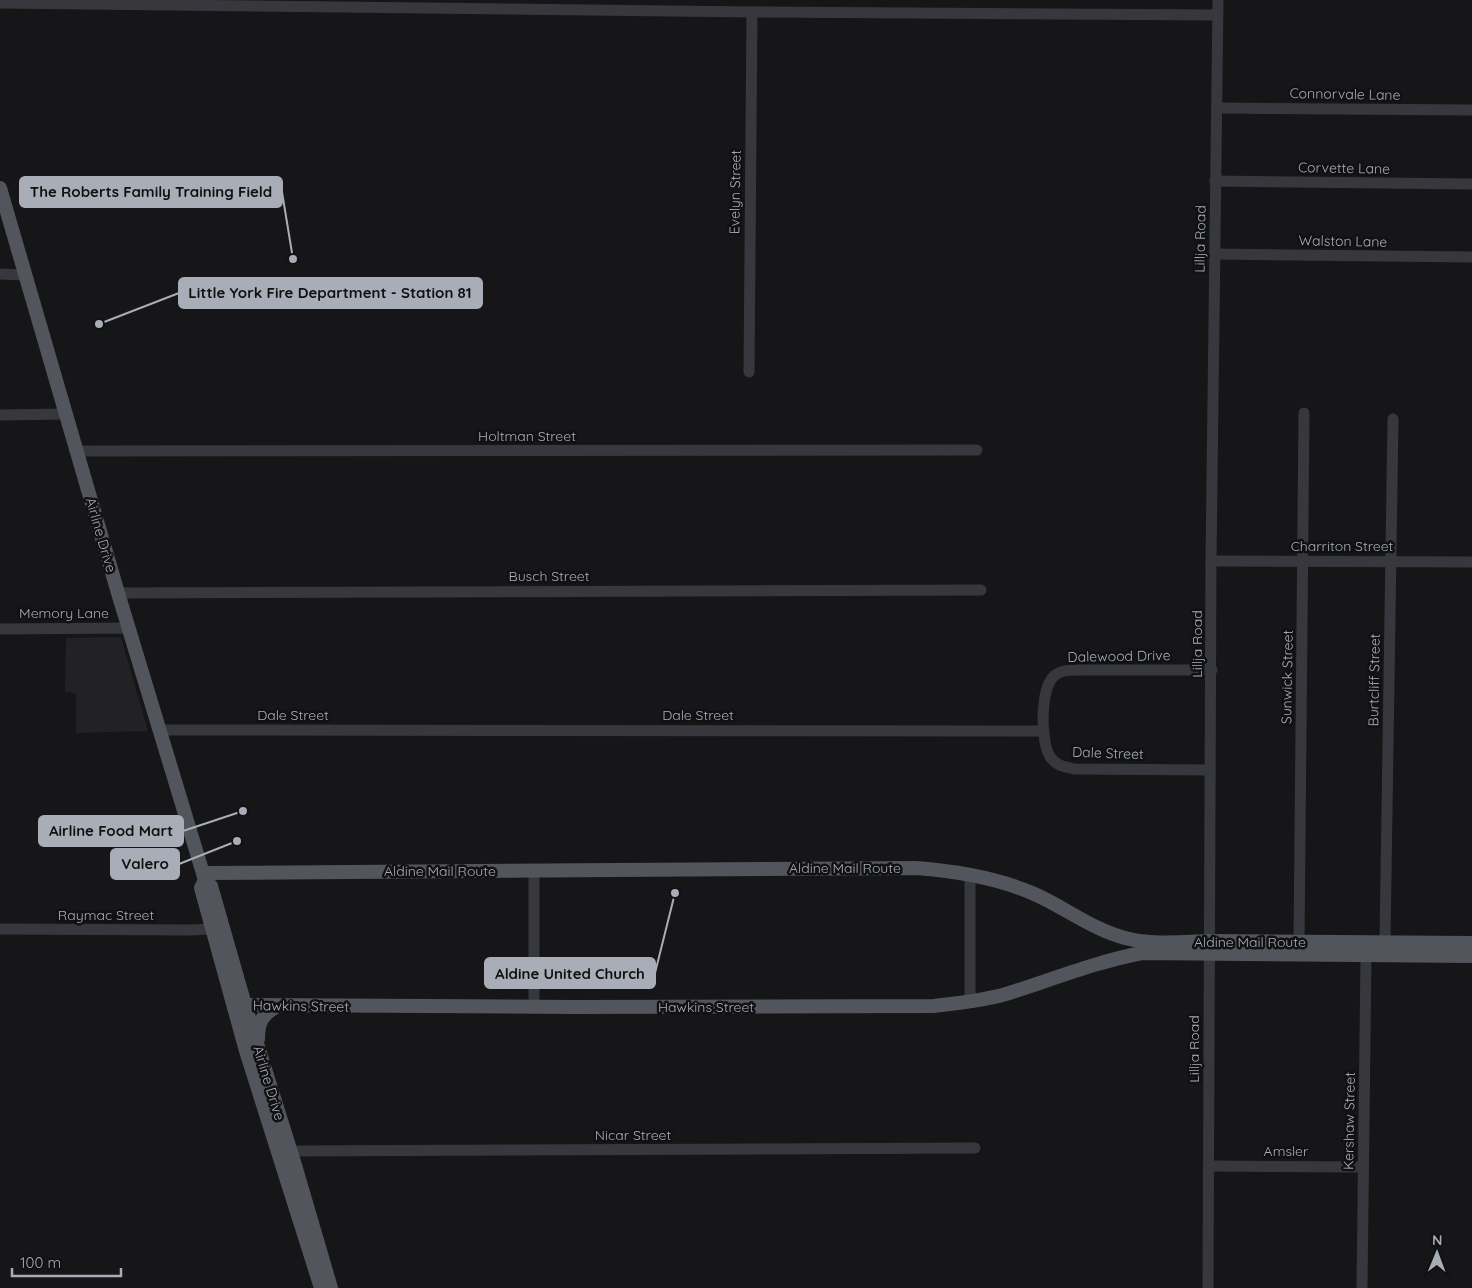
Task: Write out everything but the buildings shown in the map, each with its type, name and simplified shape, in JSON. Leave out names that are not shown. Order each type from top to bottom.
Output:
[{"type":"main road","name":"Airline Drive","points":[[0,188],[118,593],[204,876],[212,886],[240,1006],[246,1051],[321,1288]]},
{"type":"main road","name":"Aldine Mail Route","points":[[204,876],[916,868],[970,874],[992,879],[1032,893],[1107,933],[1126,938],[1209,948],[1366,955],[1472,956]]},
{"type":"main road","name":"Airline Drive","points":[[204,876],[201,888],[212,928],[240,1006],[258,1048],[291,1151],[331,1288]]},
{"type":"main road","name":"Aldine Mail Route","points":[[1161,954],[1209,948],[1298,942],[1472,943]]},
{"type":"main road","name":"Hawkins Street","points":[[240,1006],[934,1006],[1005,994],[1116,958],[1142,954],[1161,954]]},
{"type":"main road","points":[[258,1048],[258,1026],[263,1017],[278,1006]]},
{"type":"street","name":"Lillja Road","points":[[1208,1288],[1210,1166],[1210,770],[1218,0]]},
{"type":"street","points":[[0,3],[752,12],[1218,15]]},
{"type":"street","name":"Evelyn Street","points":[[749,372],[752,12]]},
{"type":"street","name":"Connorvale Lane","points":[[1217,108],[1472,110]]},
{"type":"street","name":"Corvette Lane","points":[[1215,181],[1472,184]]},
{"type":"street","name":"Walston Lane","points":[[1215,254],[1472,257]]},
{"type":"street","points":[[0,274],[25,275]]},
{"type":"street","name":"Sunwick Street","points":[[1298,942],[1304,413]]},
{"type":"street","points":[[0,415],[67,414]]},
{"type":"street","name":"Burtcliff Street","points":[[1385,941],[1392,418]]},
{"type":"street","name":"Holtman Street","points":[[77,451],[977,450]]},
{"type":"street","name":"Charriton Street","points":[[1212,561],[1472,562]]},
{"type":"street","name":"Busch Street","points":[[118,593],[981,590]]},
{"type":"street","name":"Memory Lane","points":[[0,629],[129,628]]},
{"type":"street","name":"Dalewood Drive","points":[[1044,730],[1046,691],[1054,677],[1067,670],[1212,670]]},
{"type":"street","name":"Dale Street","points":[[160,730],[1044,730],[1045,747],[1051,758],[1060,766],[1075,769],[1210,770]]},
{"type":"street","points":[[534,871],[534,1007]]},
{"type":"street","points":[[970,874],[970,1001]]},
{"type":"street","name":"Raymac Street","points":[[0,929],[190,930],[212,928]]},
{"type":"street","name":"Kershaw Street","points":[[1362,1288],[1366,955]]},
{"type":"street","name":"Nicar Street","points":[[291,1151],[975,1148]]},
{"type":"street","name":"Amsler","points":[[1210,1166],[1363,1167]]},
{"type":"shaded area","points":[[121,637],[148,731],[76,733],[76,693],[65,692],[66,638]]},
{"type":"place","name":"The Roberts Family Training Field","points":[[293,259]]},
{"type":"place","name":"Little York Fire Department - Station 81","points":[[99,324]]},
{"type":"place","name":"Airline Food Mart","points":[[243,811]]},
{"type":"place","name":"Valero","points":[[237,841]]},
{"type":"place","name":"Aldine United Church","points":[[675,893]]}]
